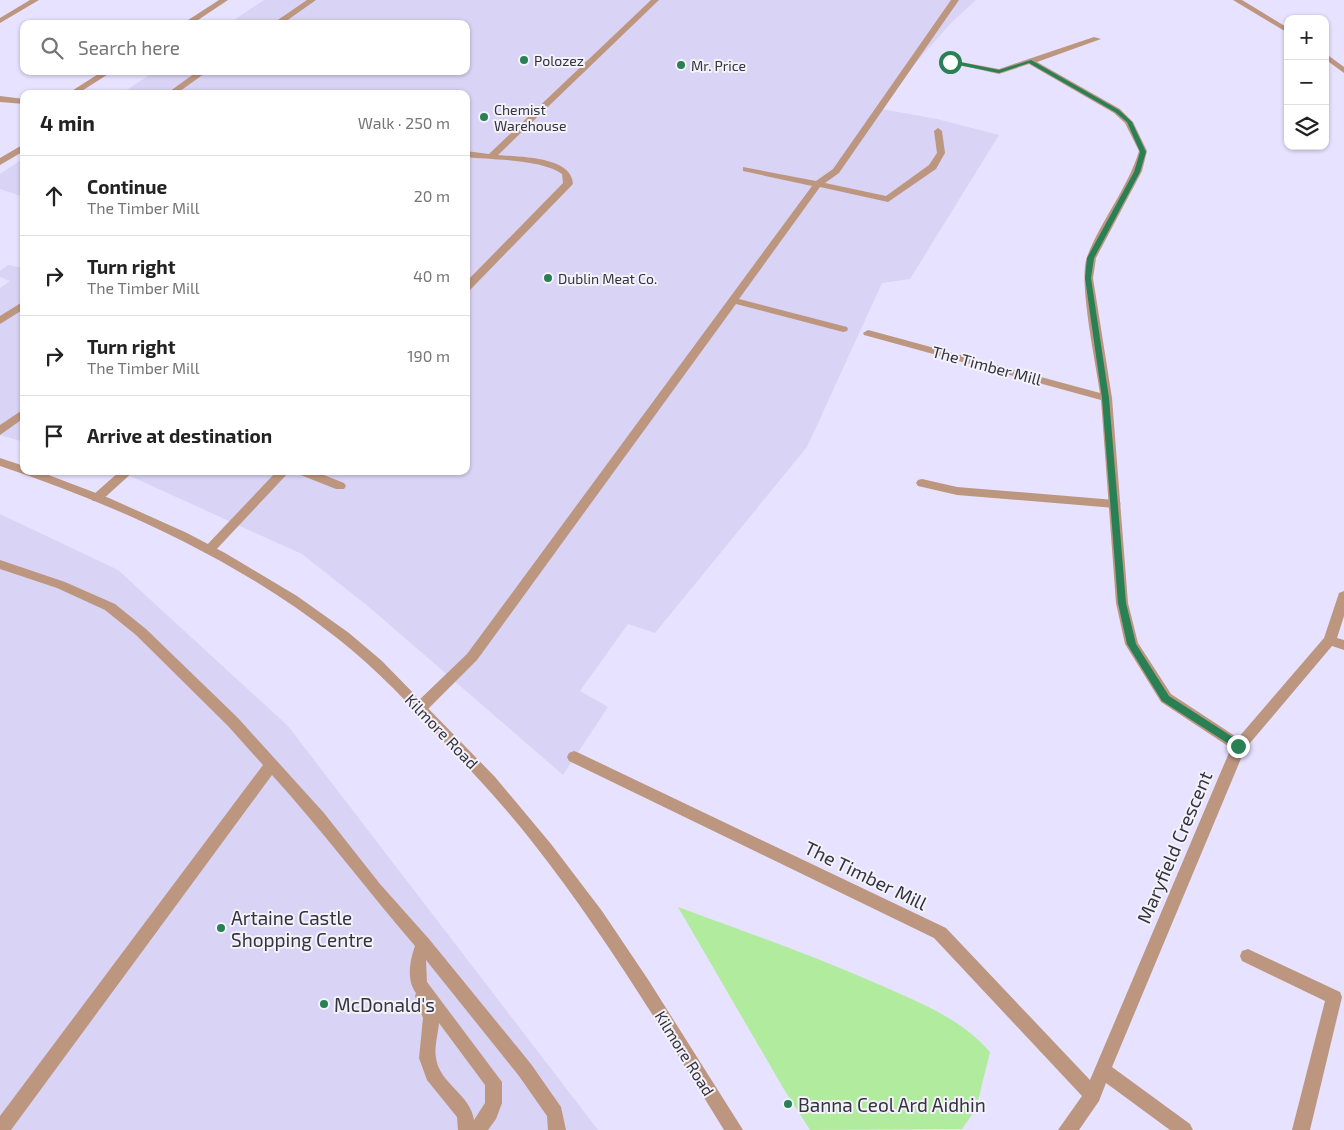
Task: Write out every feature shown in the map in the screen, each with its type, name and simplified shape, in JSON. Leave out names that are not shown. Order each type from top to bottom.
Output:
[{"type":"street","points":[[0,20],[35,0]]},
{"type":"street","points":[[192,20],[224,0]]},
{"type":"street","points":[[282,20],[312,0]]},
{"type":"street","points":[[491,157],[655,0]]},
{"type":"street","points":[[421,707],[472,657],[818,184],[836,171],[955,0]]},
{"type":"street","points":[[1237,0],[1284,28]]},
{"type":"street","points":[[950,62],[999,72],[1097,39]]},
{"type":"street","points":[[1329,58],[1344,71]]},
{"type":"street","points":[[1030,61],[1117,111],[1129,122],[1143,152],[1137,172],[1090,258],[1088,278],[1106,398],[1122,603],[1132,644],[1166,698],[1238,746]]},
{"type":"street","points":[[78,90],[102,75]]},
{"type":"street","points":[[176,90],[198,75]]},
{"type":"street","points":[[0,99],[20,102]]},
{"type":"street","points":[[746,169],[888,199],[933,167],[941,153],[938,131]]},
{"type":"street","points":[[0,162],[20,150]]},
{"type":"street","points":[[470,154],[549,164],[564,170],[568,176],[568,184],[470,284]]},
{"type":"street","points":[[733,300],[843,329]]},
{"type":"street","points":[[0,322],[18,313]]},
{"type":"street","name":"The Timber Mill","points":[[868,333],[1106,398]]},
{"type":"street","points":[[0,431],[20,415]]},
{"type":"street","name":"Kilmore Road","points":[[0,462],[20,469]]},
{"type":"street","name":"Kilmore Road","points":[[36,475],[97,498],[209,550],[288,596],[329,624],[362,651],[421,707],[503,796],[547,848],[637,976],[734,1130]]},
{"type":"street","points":[[97,498],[123,475]]},
{"type":"street","points":[[209,550],[280,475]]},
{"type":"street","points":[[312,475],[340,486]]},
{"type":"street","points":[[922,483],[957,491],[1115,504]]},
{"type":"street","points":[[0,564],[61,585],[110,607],[141,632],[233,722],[319,817],[375,889],[423,944],[525,1070],[555,1113],[557,1130]]},
{"type":"street","name":"Maryfield Crescent","points":[[1067,1130],[1078,1119],[1093,1095],[1238,746],[1337,643],[1344,596]]},
{"type":"street","name":"The Timber Mill","points":[[574,757],[940,933],[1093,1095]]},
{"type":"street","points":[[0,1130],[271,765]]},
{"type":"street","points":[[423,944],[418,959],[419,984],[431,1018],[428,1058],[433,1074],[465,1114],[468,1130]]},
{"type":"street","points":[[1248,956],[1334,997],[1301,1130]]},
{"type":"street","points":[[419,984],[493,1082],[496,1098],[492,1110],[478,1130]]},
{"type":"street","points":[[1102,1070],[1184,1130]]},
{"type":"shaded area","points":[[264,0],[976,0],[950,24],[876,108],[937,119],[999,135],[910,279],[882,283],[807,447],[655,633],[628,624],[580,691],[608,707],[563,775],[369,607],[302,554],[128,475],[470,475],[470,90],[127,90],[149,75],[470,75],[470,20],[234,20]]},
{"type":"shaded area","points":[[20,161],[20,196],[0,189],[0,174]]},
{"type":"shaded area","points":[[8,265],[20,267],[20,441],[0,435],[0,288],[10,281],[0,277],[0,271]]},
{"type":"shaded area","name":"Artaine Castle Shopping Centre","points":[[0,514],[118,570],[288,726],[598,1130],[0,1130]]},
{"type":"green space","points":[[678,907],[849,972],[920,1003],[951,1019],[965,1029],[990,1052],[976,1109],[962,1129],[810,1130],[782,1086]]},
{"type":"place","name":"Polozez","points":[[524,60]]},
{"type":"place","name":"Mr. Price","points":[[681,65]]},
{"type":"place","name":"Chemist Warehouse","points":[[484,117]]},
{"type":"place","name":"Dublin Meat Co.","points":[[548,278]]},
{"type":"place","name":"Artaine Castle Shopping Centre","points":[[221,928]]},
{"type":"place","name":"McDonald's","points":[[324,1004]]},
{"type":"place","name":"Banna Ceol Ard Aidhin","points":[[788,1104]]},
{"type":"route","points":[[950,62],[999,72],[1030,61],[1117,111],[1129,122],[1136,135],[1143,152],[1137,172],[1090,258],[1088,278],[1106,398],[1122,603],[1132,644],[1166,698],[1238,746]]}]
